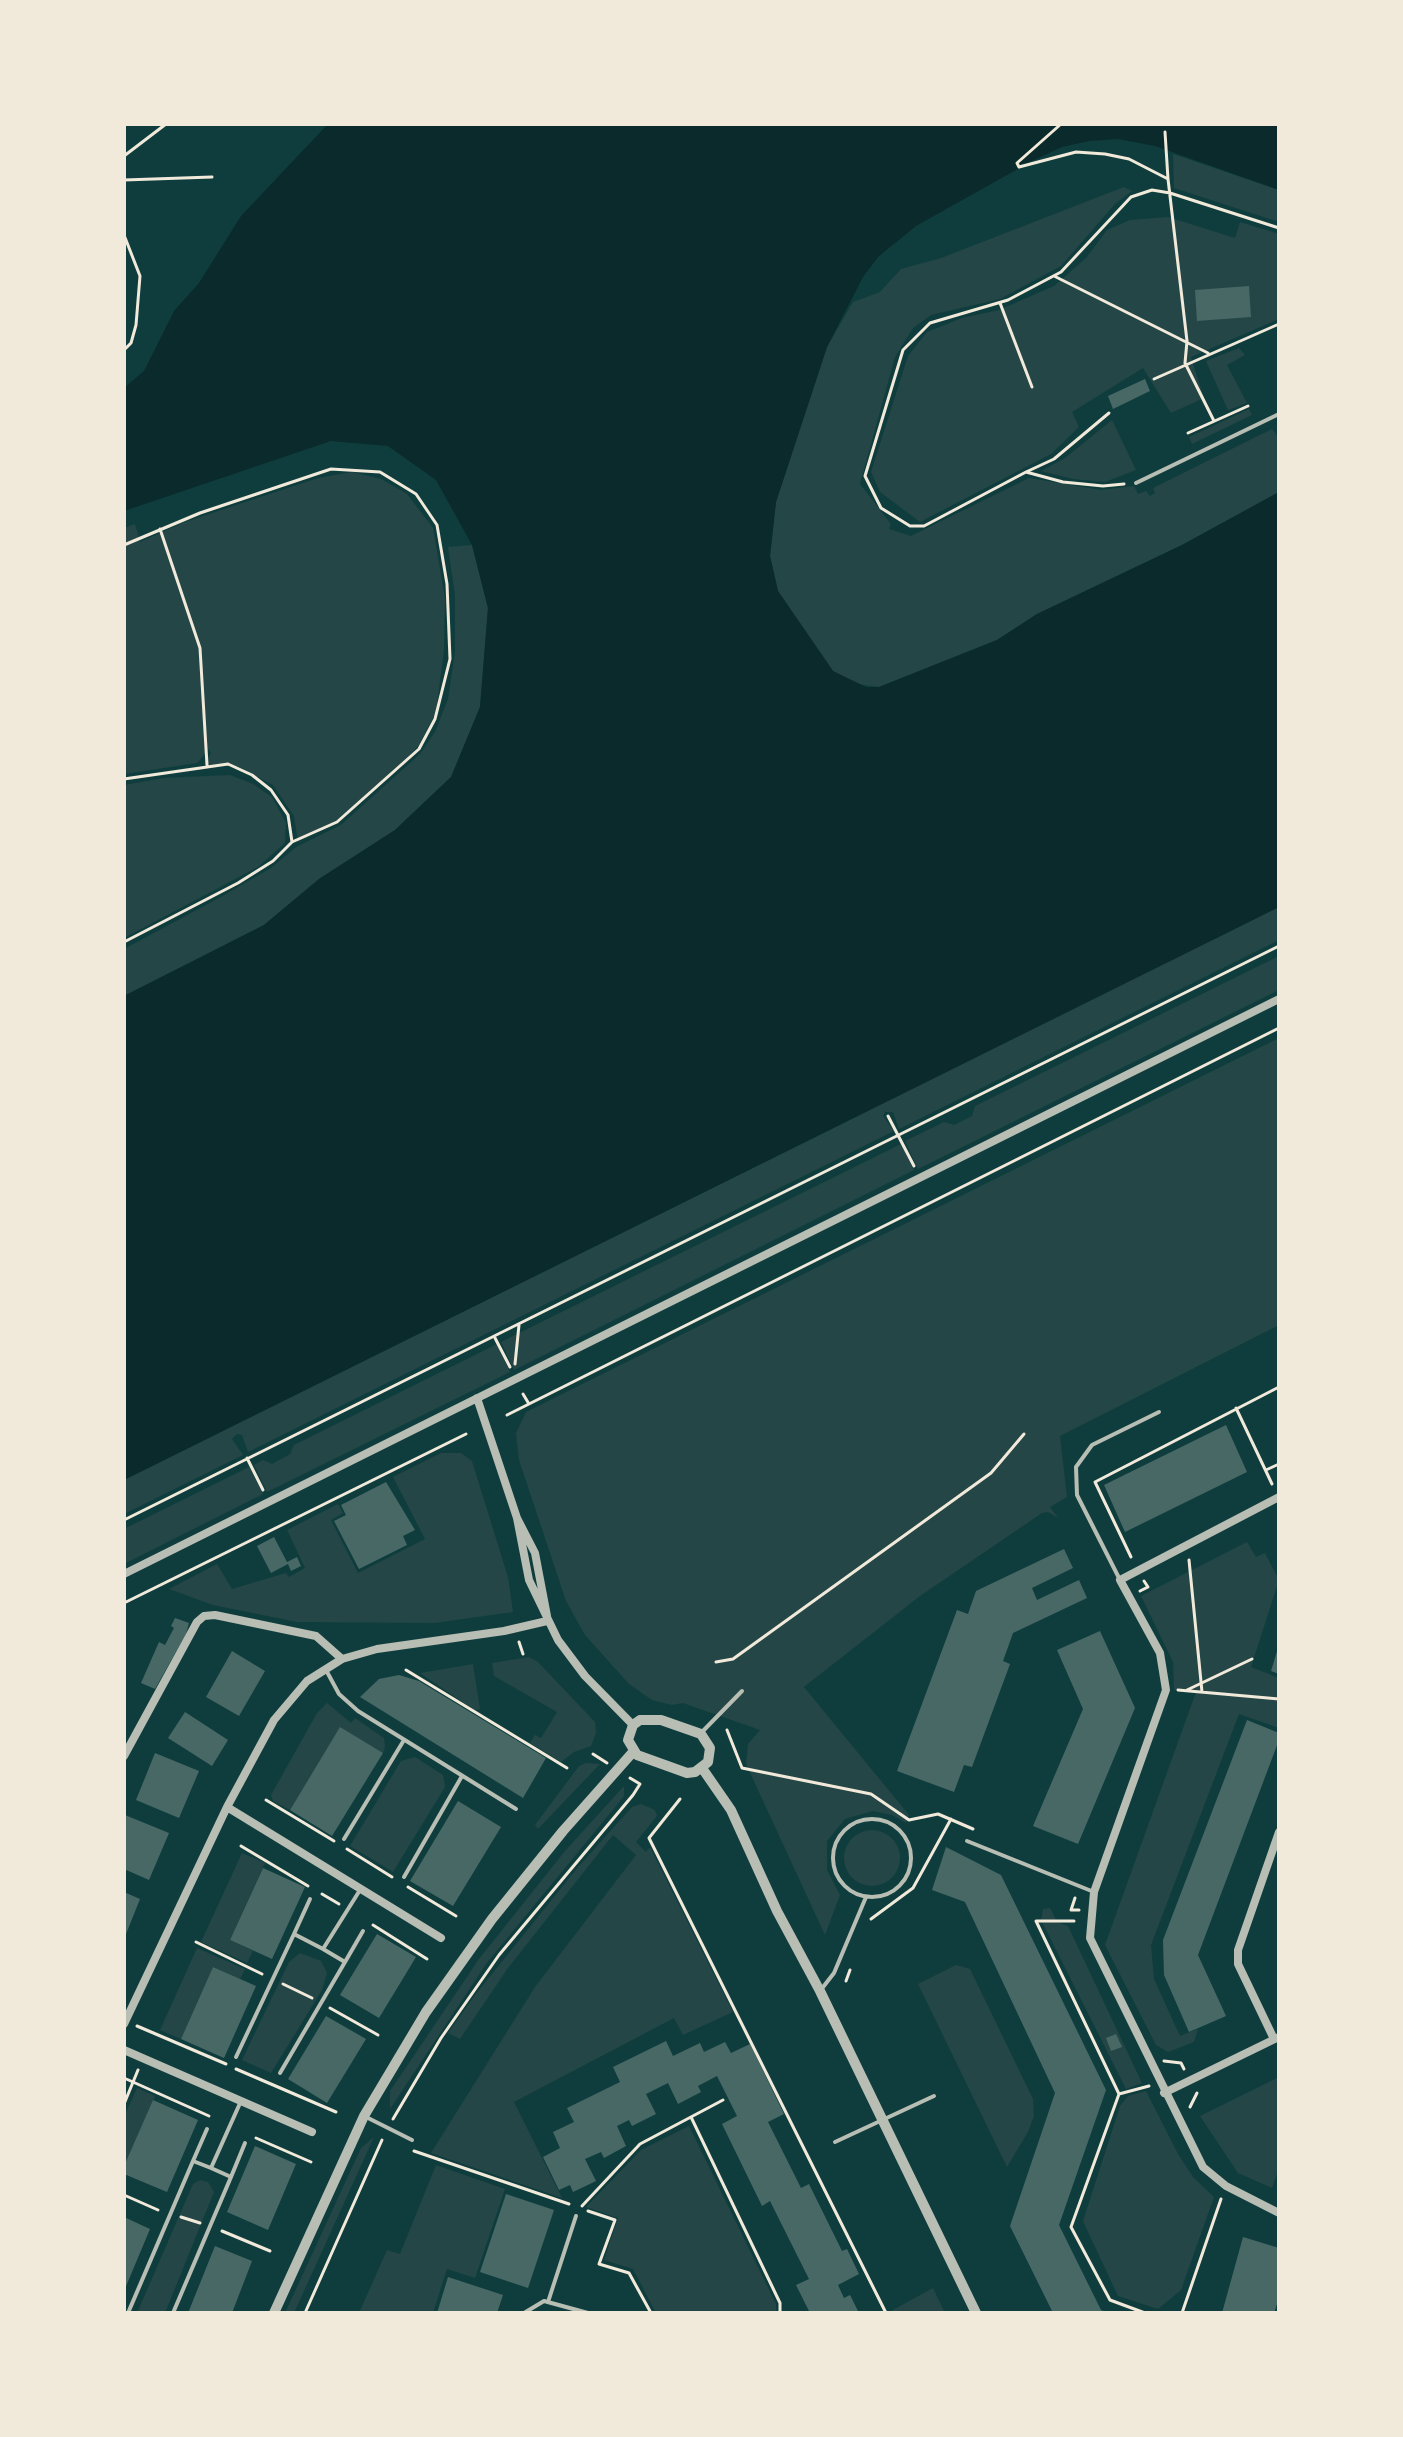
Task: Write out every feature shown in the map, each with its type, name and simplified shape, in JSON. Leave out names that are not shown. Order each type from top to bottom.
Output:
[{"type":"street","points":[[124,1574],[1279,999]]},
{"type":"street","points":[[477,1398],[517,1518],[535,1553],[545,1592],[547,1621],[570,1658],[633,1725]]},
{"type":"street","points":[[1279,1497],[1120,1580],[1160,1653],[1166,1690],[1094,1892],[1090,1938],[1203,2167],[1226,2186],[1279,2213]]},
{"type":"street","points":[[124,1756],[197,1622],[204,1616],[215,1615],[316,1636],[342,1659]]},
{"type":"street","points":[[124,2024],[227,1807],[290,1697],[325,1668],[342,1659],[406,1643],[504,1631],[547,1621]]},
{"type":"street","points":[[640,1720],[661,1720],[701,1734],[710,1748],[710,1756],[702,1768],[687,1773],[675,1771],[633,1752],[628,1740],[633,1725],[640,1720]]},
{"type":"street","points":[[274,2313],[364,2116],[426,2012],[460,1963],[563,1831],[633,1752]]},
{"type":"street","points":[[702,1768],[731,1810],[777,1911],[820,1991],[976,2313]]},
{"type":"street","points":[[227,1807],[441,1938]]},
{"type":"street","points":[[1164,2093],[1276,2038],[1238,1964],[1238,1950],[1279,1832]]},
{"type":"street","points":[[124,2050],[312,2132]]},
{"type":"lane","points":[[1136,483],[1279,414]]},
{"type":"lane","points":[[1120,1580],[1077,1495],[1076,1467],[1092,1445],[1159,1412]]},
{"type":"lane","points":[[325,1668],[349,1702],[516,1809]]},
{"type":"lane","points":[[701,1734],[742,1691]]},
{"type":"lane","points":[[344,1839],[404,1740]]},
{"type":"lane","points":[[404,1877],[462,1776]]},
{"type":"lane","points":[[884,1821],[904,1835],[912,1856],[910,1868],[906,1879],[889,1894],[866,1897],[844,1886],[833,1862],[834,1850],[848,1828],[859,1822],[884,1821]]},
{"type":"lane","points":[[967,1841],[1094,1892]]},
{"type":"lane","points":[[323,1949],[361,1888]]},
{"type":"lane","points":[[820,1991],[834,1973],[866,1897]]},
{"type":"lane","points":[[236,2057],[310,1899]]},
{"type":"lane","points":[[280,2073],[363,1931]]},
{"type":"lane","points":[[294,1934],[345,1962]]},
{"type":"lane","points":[[835,2142],[934,2096]]},
{"type":"lane","points":[[211,2168],[241,2101]]},
{"type":"lane","points":[[364,2116],[412,2140]]},
{"type":"lane","points":[[128,2313],[207,2129]]},
{"type":"lane","points":[[173,2313],[245,2143]]},
{"type":"lane","points":[[193,2161],[231,2177]]},
{"type":"lane","points":[[548,2302],[576,2216]]},
{"type":"lane","points":[[524,2313],[536,2303],[548,2302],[588,2313]]},
{"type":"path","points":[[124,156],[166,124]]},
{"type":"path","points":[[1061,124],[1017,163],[1019,167],[1076,152],[1105,154],[1129,159],[1168,179]]},
{"type":"path","points":[[1165,132],[1187,341],[1185,363],[1214,421]]},
{"type":"path","points":[[124,180],[212,177]]},
{"type":"path","points":[[1109,413],[1054,459],[924,526],[910,526],[881,508],[865,476],[903,350],[930,323],[1000,303],[1054,276],[1079,255],[1121,204],[1142,192],[1170,193],[1279,228]]},
{"type":"path","points":[[124,235],[140,276],[136,325],[131,343],[124,350]]},
{"type":"path","points":[[1054,276],[1208,353]]},
{"type":"path","points":[[1000,303],[1032,387]]},
{"type":"path","points":[[1154,379],[1279,324]]},
{"type":"path","points":[[1188,433],[1248,406]]},
{"type":"path","points":[[124,545],[160,529],[331,469],[380,472],[416,494],[437,525],[447,584],[450,659],[435,719],[419,749],[337,822],[292,842],[273,861],[238,883],[124,942]]},
{"type":"path","points":[[1026,472],[1089,485],[1136,483]]},
{"type":"path","points":[[160,529],[200,648],[207,765]]},
{"type":"path","points":[[124,779],[228,764],[252,775],[271,790],[288,815],[292,842]]},
{"type":"path","points":[[124,1520],[1279,946]]},
{"type":"path","points":[[507,1415],[1279,1028]]},
{"type":"path","points":[[888,1116],[916,1169]]},
{"type":"path","points":[[927,1191],[931,1200]]},
{"type":"path","points":[[494,1337],[511,1371],[515,1365],[519,1325]]},
{"type":"path","points":[[1129,1597],[1148,1587],[1095,1482],[1279,1387]]},
{"type":"path","points":[[523,1394],[529,1404]]},
{"type":"path","points":[[1236,1408],[1279,1497]]},
{"type":"path","points":[[124,1603],[466,1434]]},
{"type":"path","points":[[716,1662],[733,1659],[991,1473],[1024,1434]]},
{"type":"path","points":[[247,1458],[265,1493]]},
{"type":"path","points":[[1266,1470],[1279,1464]]},
{"type":"path","points":[[275,1515],[280,1525]]},
{"type":"path","points":[[1188,1545],[1190,1596],[1202,1692]]},
{"type":"path","points":[[518,1638],[523,1654]]},
{"type":"path","points":[[1185,1690],[1252,1659]]},
{"type":"path","points":[[406,1670],[567,1768]]},
{"type":"path","points":[[1166,1690],[1279,1699]]},
{"type":"path","points":[[727,1730],[742,1768],[871,1794],[909,1820],[938,1814],[973,1829]]},
{"type":"path","points":[[394,2116],[441,2038],[499,1955],[633,1795],[640,1784],[635,1781]]},
{"type":"path","points":[[680,1799],[649,1838],[886,2313]]},
{"type":"path","points":[[266,1800],[334,1841]]},
{"type":"path","points":[[865,1928],[871,1918],[913,1888],[951,1819]]},
{"type":"path","points":[[241,1846],[308,1886]]},
{"type":"path","points":[[347,1850],[456,1916]]},
{"type":"path","points":[[321,1894],[427,1959]]},
{"type":"path","points":[[1074,1921],[1036,1921],[1119,2094],[1071,2227],[1110,2300],[1145,2313]]},
{"type":"path","points":[[196,1942],[321,2003],[378,2035]]},
{"type":"path","points":[[846,1981],[853,1961]]},
{"type":"path","points":[[124,2104],[139,2066]]},
{"type":"path","points":[[124,2078],[133,2082]]},
{"type":"path","points":[[1119,2094],[1149,2086]]},
{"type":"path","points":[[576,2216],[640,2144],[723,2100]]},
{"type":"path","points":[[691,2117],[780,2303],[780,2313]]},
{"type":"path","points":[[305,2313],[382,2139]]},
{"type":"path","points":[[407,2148],[615,2220],[599,2264],[629,2273],[651,2313]]},
{"type":"path","points":[[1182,2313],[1223,2195]]},
{"type":"shaded area","points":[[328,124],[1279,124],[1279,190],[1155,146],[1118,139],[1089,141],[1062,147],[1032,161],[916,226],[878,257],[863,277],[827,347],[776,502],[770,556],[778,591],[833,671],[866,687],[879,687],[997,640],[1037,614],[1182,545],[1279,492],[1279,907],[124,1480],[124,996],[264,925],[319,879],[395,830],[451,777],[480,707],[488,608],[472,545],[436,480],[388,446],[331,441],[124,511],[124,388],[144,371],[174,311],[199,283],[241,216]]},
{"type":"shaded area","points":[[1173,154],[1279,190],[1279,222],[1174,188]]},
{"type":"shaded area","points":[[1124,187],[1132,191],[1115,204],[1061,266],[1000,299],[931,315],[913,328],[895,357],[860,484],[891,524],[889,529],[911,536],[1029,478],[1101,490],[1134,486],[1138,494],[1146,491],[1150,496],[1155,493],[1153,488],[1272,429],[1279,438],[1279,492],[1182,545],[1037,614],[997,640],[879,687],[852,683],[833,671],[778,591],[770,556],[776,502],[827,347],[853,302],[880,292],[901,269],[941,258]]},
{"type":"shaded area","points":[[1168,217],[1235,238],[1240,222],[1279,234],[1279,319],[1191,357],[1204,398],[1171,413],[1143,368],[1072,412],[1079,427],[1051,454],[920,522],[880,492],[871,472],[908,356],[927,332],[962,318],[999,310],[1054,286],[1086,258],[1107,230],[1130,220]]},
{"type":"shaded area","points":[[1239,348],[1245,355],[1227,365],[1247,403],[1228,410],[1206,361]]},
{"type":"shaded area","points":[[1249,409],[1252,415],[1192,444],[1189,437]]},
{"type":"shaded area","points":[[1112,420],[1136,470],[1105,482],[1073,479],[1041,471],[1065,458]]},
{"type":"shaded area","points":[[352,472],[381,479],[407,494],[433,528],[445,598],[444,650],[436,712],[419,745],[402,764],[333,823],[298,842],[294,816],[273,785],[239,767],[204,764],[211,753],[209,749],[197,763],[124,774],[124,528],[135,524],[140,542],[185,522],[318,478]]},
{"type":"shaded area","points":[[472,545],[488,608],[480,707],[451,777],[395,830],[319,879],[264,925],[124,996],[124,949],[271,868],[296,847],[341,825],[420,754],[435,732],[448,699],[455,652],[455,595],[448,547]]},
{"type":"shaded area","points":[[230,775],[253,784],[272,797],[286,823],[285,843],[258,867],[124,938],[124,785],[164,778]]},
{"type":"shaded area","points":[[1279,907],[1279,940],[899,1129],[893,1112],[885,1112],[883,1116],[894,1131],[248,1452],[242,1435],[237,1434],[232,1439],[243,1455],[124,1514],[124,1480]]},
{"type":"shaded area","points":[[1279,956],[1279,990],[918,1169],[905,1141],[944,1122],[954,1125],[972,1116],[975,1106]]},
{"type":"shaded area","points":[[1279,1038],[1279,1325],[1060,1436],[1067,1497],[1050,1507],[1058,1518],[1048,1512],[1042,1513],[920,1596],[804,1687],[909,1815],[906,1823],[892,1815],[873,1811],[845,1819],[827,1841],[827,1870],[840,1895],[825,1935],[746,1764],[748,1744],[760,1730],[683,1703],[672,1705],[652,1700],[629,1684],[585,1635],[566,1601],[519,1460],[516,1433],[526,1412]]},
{"type":"shaded area","points":[[901,1144],[914,1170],[514,1370],[501,1342]]},
{"type":"shaded area","points":[[497,1344],[510,1372],[267,1492],[254,1465],[263,1460],[272,1464],[290,1454],[294,1445]]},
{"type":"shaded area","points":[[441,1453],[461,1453],[472,1461],[508,1577],[513,1612],[435,1623],[297,1622],[213,1605],[169,1589],[217,1564],[232,1589],[286,1573],[289,1577],[305,1568],[287,1530],[338,1504],[343,1513],[331,1520],[358,1573],[425,1539],[393,1477]]},
{"type":"shaded area","points":[[249,1467],[263,1494],[124,1564],[124,1529]]},
{"type":"shaded area","points":[[1247,1542],[1256,1557],[1265,1553],[1279,1580],[1251,1667],[1279,1678],[1279,1728],[1239,1714],[1151,1945],[1154,1979],[1180,2036],[1198,2029],[1194,2042],[1168,2052],[1156,2045],[1105,1945],[1196,1692],[1174,1690],[1173,1662],[1141,1596]]},
{"type":"shaded area","points":[[529,1657],[538,1662],[595,1722],[596,1733],[591,1746],[574,1752],[561,1762],[530,1743],[535,1735],[541,1738],[557,1712],[494,1676],[492,1663]]},
{"type":"shaded area","points":[[473,1664],[480,1709],[474,1710],[420,1673]]},
{"type":"shaded area","points":[[327,1703],[351,1723],[355,1718],[384,1738],[383,1753],[340,1728],[290,1810],[273,1801],[271,1795],[317,1713]]},
{"type":"shaded area","points":[[415,1757],[443,1775],[445,1787],[393,1872],[350,1846],[401,1761]]},
{"type":"shaded area","points":[[600,1764],[538,1829],[535,1825],[579,1766]]},
{"type":"shaded area","points":[[624,1786],[624,1796],[486,1964],[390,2109],[390,2091],[479,1959],[565,1851]]},
{"type":"shaded area","points":[[641,1804],[655,1810],[657,1816],[636,1842],[646,1852],[650,1847],[733,2012],[683,2035],[674,2018],[514,2102],[562,2198],[431,2153],[535,1987],[636,1855],[613,1835],[508,1968],[460,2039],[448,2033],[579,1866],[632,1807]]},
{"type":"shaded area","points":[[872,1830],[892,1838],[900,1858],[892,1878],[872,1886],[852,1878],[844,1858],[852,1838]]},
{"type":"shaded area","points":[[242,1853],[265,1863],[230,1940],[253,1951],[247,1963],[201,1942]]},
{"type":"shaded area","points":[[1050,1908],[1057,1922],[1068,1926],[1142,2083],[1126,2089],[1041,1920],[1043,1909]]},
{"type":"shaded area","points":[[197,1948],[245,1969],[240,1979],[213,1967],[181,2039],[160,2030]]},
{"type":"shaded area","points":[[300,1953],[321,1961],[327,1973],[322,1990],[271,2073],[242,2060],[289,1962]]},
{"type":"shaded area","points":[[956,1965],[970,1969],[1033,2099],[1034,2116],[1028,2132],[1007,2167],[918,1984]]},
{"type":"shaded area","points":[[1279,2077],[1279,2168],[1272,2188],[1238,2173],[1200,2116]]},
{"type":"shaded area","points":[[137,2088],[155,2096],[124,2166],[124,2117]]},
{"type":"shaded area","points":[[1146,2091],[1178,2154],[1193,2177],[1214,2197],[1181,2290],[1158,2309],[1118,2296],[1083,2221],[1120,2106],[1128,2096]]},
{"type":"shaded area","points":[[689,2126],[776,2304],[776,2313],[656,2313],[633,2269],[604,2260],[618,2218],[586,2207],[641,2150]]},
{"type":"shaded area","points":[[374,2137],[294,2313],[285,2313],[361,2148]]},
{"type":"shaded area","points":[[436,2165],[505,2189],[475,2278],[447,2269],[433,2313],[359,2313],[387,2250],[400,2254]]},
{"type":"shaded area","points":[[200,2180],[208,2182],[214,2192],[165,2313],[137,2313],[193,2184]]},
{"type":"shaded area","points":[[933,2288],[945,2313],[891,2313],[891,2311]]},
{"type":"building","points":[[1249,286],[1251,317],[1197,321],[1195,290]]},
{"type":"building","points":[[1145,379],[1150,391],[1113,409],[1108,396]]},
{"type":"building","points":[[1226,1425],[1247,1472],[1125,1532],[1104,1485]]},
{"type":"building","points":[[386,1482],[415,1530],[403,1536],[407,1545],[359,1569],[334,1521],[346,1515],[341,1505]]},
{"type":"building","points":[[274,1537],[287,1562],[297,1557],[301,1566],[291,1571],[288,1564],[271,1573],[257,1546]]},
{"type":"building","points":[[1064,1549],[1073,1568],[1032,1588],[1037,1600],[1079,1580],[1087,1598],[1013,1633],[1003,1661],[1010,1664],[972,1767],[964,1765],[954,1792],[897,1771],[957,1610],[968,1614],[976,1591]]},
{"type":"building","points":[[175,1618],[189,1623],[186,1634],[155,1689],[141,1683],[159,1642],[165,1645],[174,1628],[171,1626]]},
{"type":"building","points":[[1100,1631],[1135,1708],[1078,1844],[1033,1826],[1083,1709],[1057,1650]]},
{"type":"building","points":[[1279,1648],[1279,1674],[1271,1671]]},
{"type":"building","points":[[232,1651],[265,1671],[239,1716],[206,1697]]},
{"type":"building","points":[[399,1675],[419,1681],[546,1758],[523,1798],[360,1697],[379,1679]]},
{"type":"building","points":[[185,1712],[228,1740],[212,1766],[168,1738]]},
{"type":"building","points":[[1247,1720],[1279,1733],[1279,1740],[1198,1955],[1226,2016],[1189,2032],[1164,1975],[1163,1940]]},
{"type":"building","points":[[340,1727],[383,1753],[332,1836],[290,1810]]},
{"type":"building","points":[[155,1753],[199,1771],[179,1818],[136,1800]]},
{"type":"building","points":[[458,1801],[501,1827],[453,1906],[410,1881]]},
{"type":"building","points":[[125,1815],[169,1833],[149,1880],[124,1869]]},
{"type":"building","points":[[946,1847],[1001,1875],[1106,2090],[1059,2225],[1101,2310],[1109,2313],[1053,2313],[1010,2226],[1055,2093],[965,1902],[932,1890]]},
{"type":"building","points":[[263,1868],[305,1887],[272,1959],[230,1940]]},
{"type":"building","points":[[124,1892],[140,1899],[124,1939]]},
{"type":"building","points":[[377,1934],[416,1957],[379,2018],[340,1995]]},
{"type":"building","points":[[213,1967],[256,1986],[224,2058],[181,2039]]},
{"type":"building","points":[[326,2016],[366,2039],[327,2103],[288,2079]]},
{"type":"building","points":[[1116,2034],[1122,2047],[1111,2051],[1106,2038]]},
{"type":"building","points":[[666,2041],[673,2056],[700,2043],[704,2052],[725,2042],[731,2053],[750,2044],[784,2114],[768,2122],[801,2188],[809,2184],[842,2251],[847,2249],[859,2274],[838,2285],[844,2298],[850,2295],[859,2313],[810,2313],[796,2285],[809,2279],[770,2201],[762,2206],[722,2124],[737,2116],[717,2076],[698,2086],[701,2092],[678,2104],[668,2083],[646,2094],[656,2114],[632,2126],[629,2120],[617,2126],[626,2146],[604,2158],[601,2152],[585,2159],[596,2181],[573,2192],[570,2185],[559,2190],[543,2157],[560,2148],[553,2132],[574,2122],[567,2108],[620,2082],[613,2067]]},
{"type":"building","points":[[153,2100],[198,2120],[167,2192],[124,2174],[124,2166]]},
{"type":"building","points":[[255,2146],[296,2164],[268,2230],[227,2212]]},
{"type":"building","points":[[506,2194],[554,2210],[528,2288],[480,2272]]},
{"type":"building","points":[[124,2217],[150,2229],[124,2291]]},
{"type":"building","points":[[1243,2237],[1279,2248],[1279,2298],[1274,2313],[1222,2313]]},
{"type":"building","points":[[215,2246],[252,2261],[232,2313],[188,2313]]},
{"type":"building","points":[[448,2277],[503,2295],[497,2313],[437,2313]]}]
